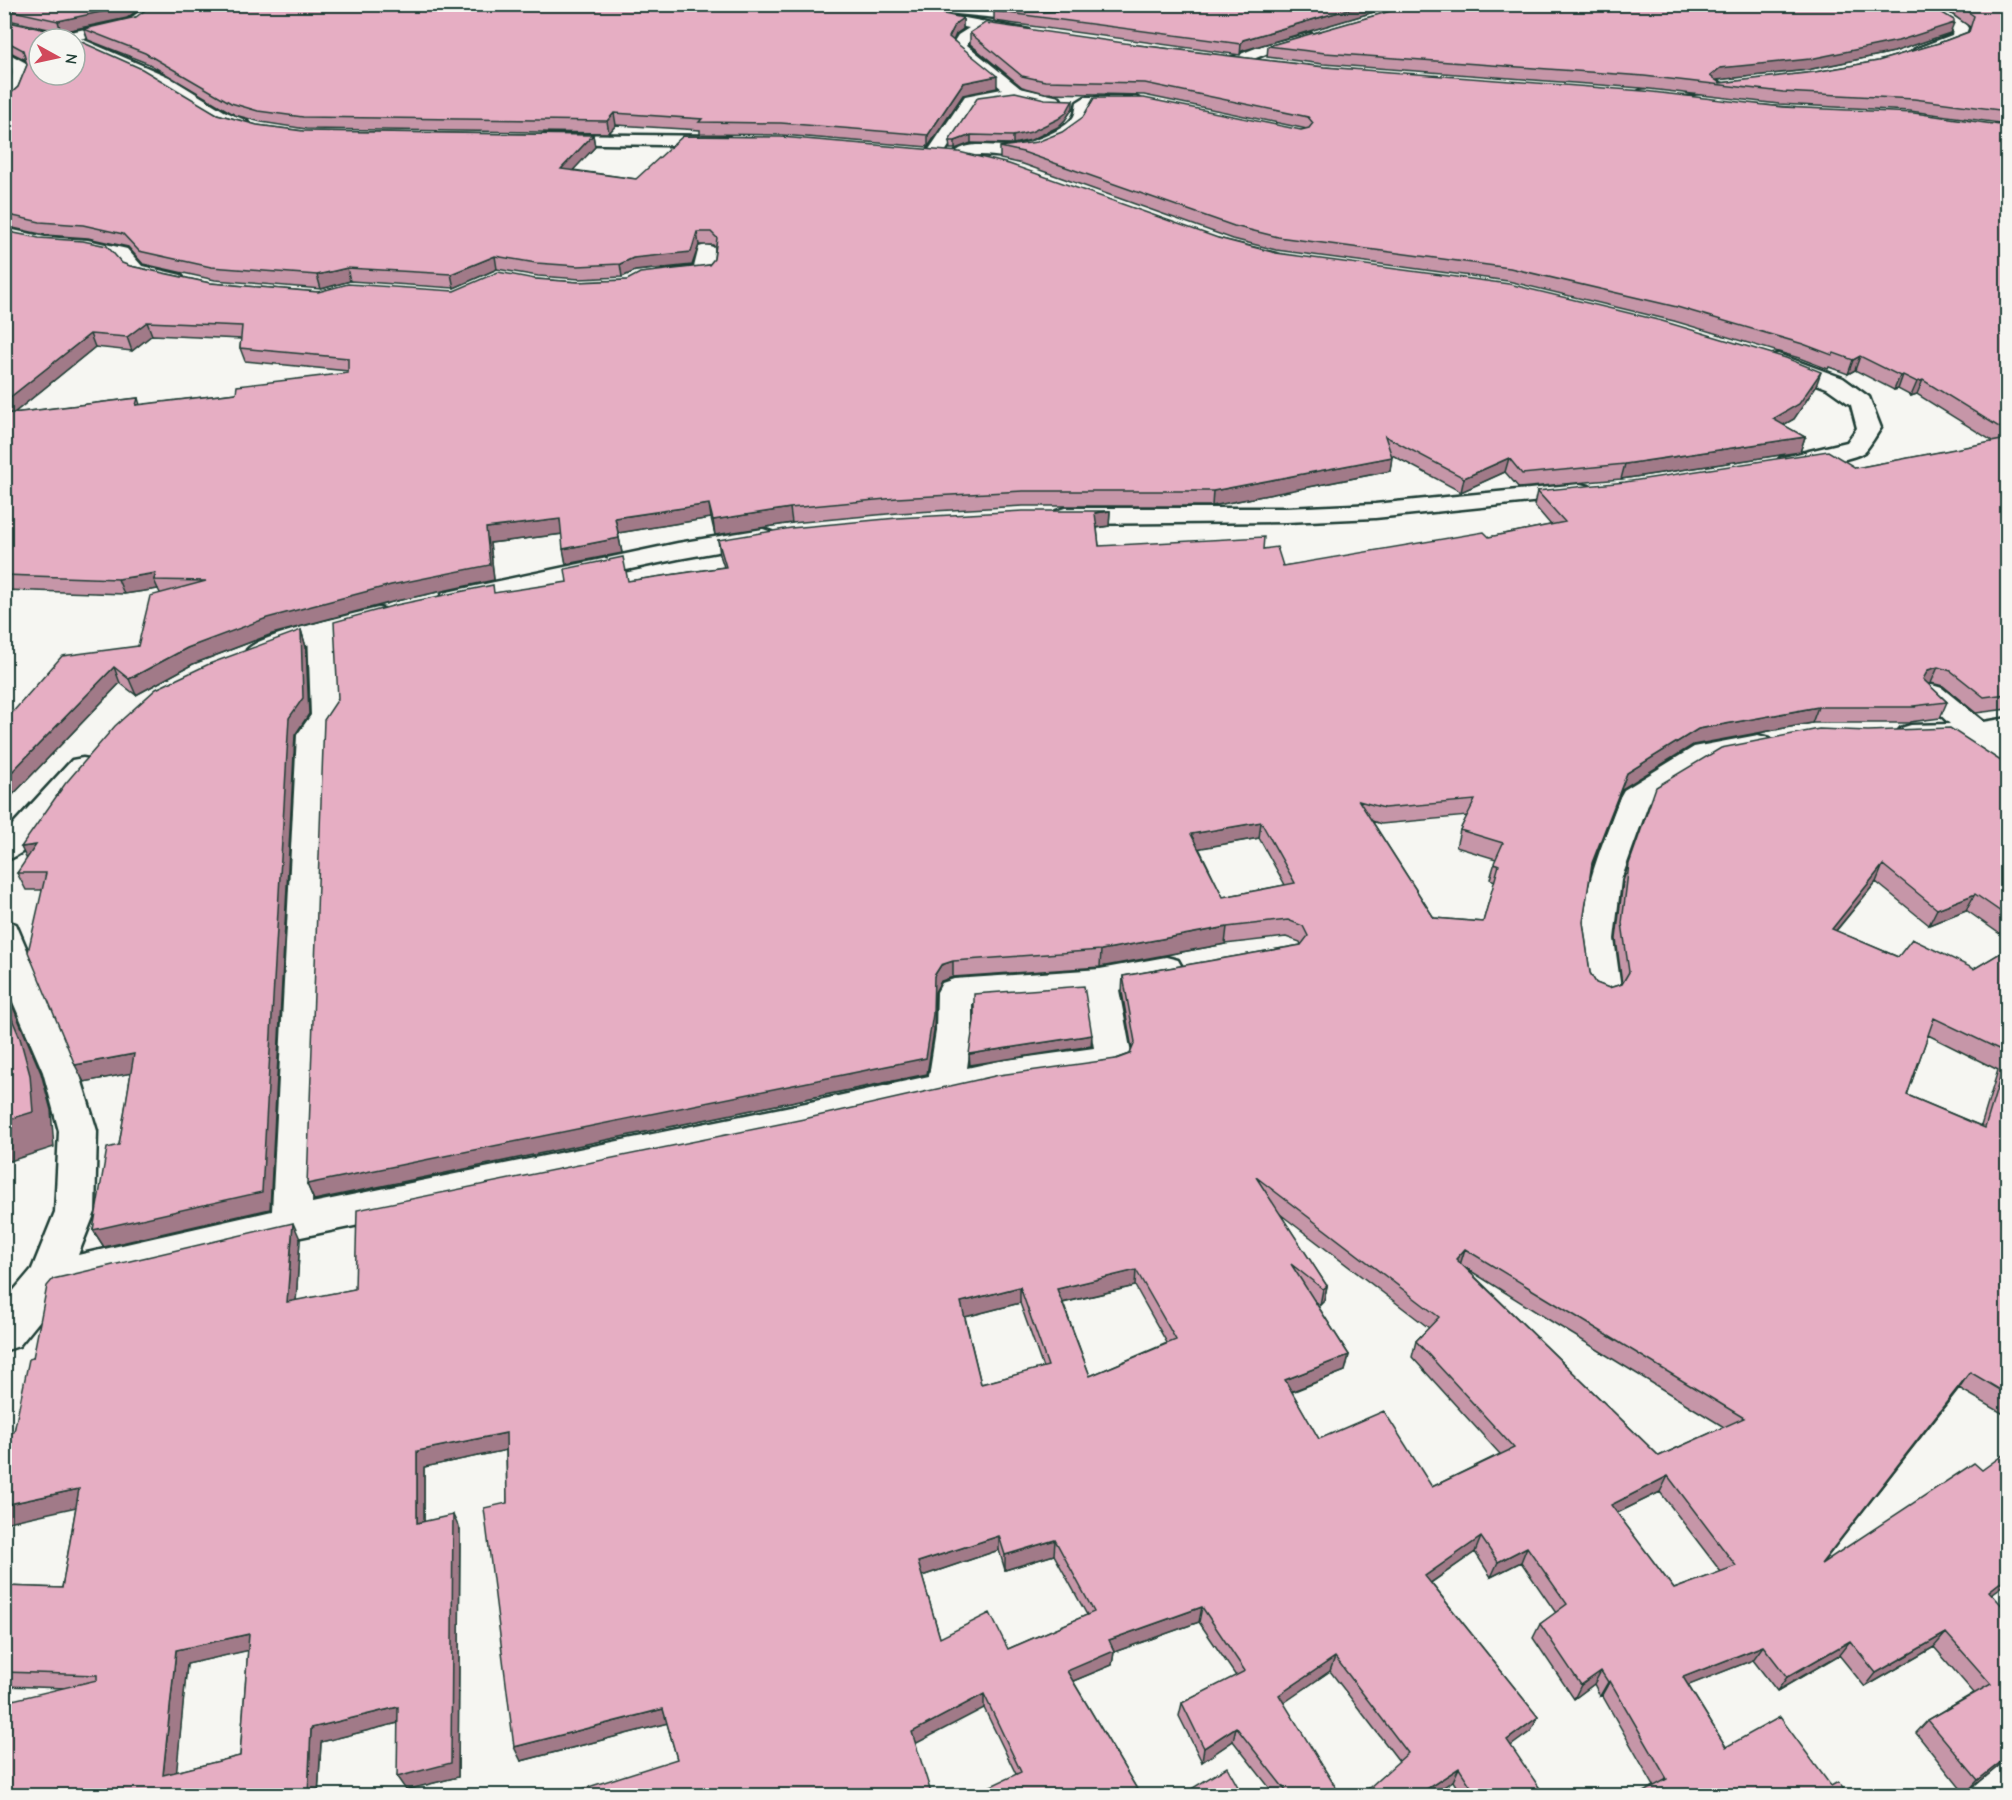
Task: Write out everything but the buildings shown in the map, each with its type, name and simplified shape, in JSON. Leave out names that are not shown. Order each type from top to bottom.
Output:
[{"type":"street","points":[[87,33],[133,22],[160,4]]},
{"type":"street","points":[[896,4],[1051,18]]},
{"type":"street","points":[[1905,56],[1959,38],[1961,28],[1952,20],[1918,4]]},
{"type":"street","points":[[921,8],[950,20],[1039,35]]},
{"type":"street","points":[[982,26],[963,38],[959,46],[1015,92]]},
{"type":"street","points":[[1270,64],[1232,59],[1320,36]]},
{"type":"street","points":[[87,47],[163,80],[218,115],[253,129]]},
{"type":"street","points":[[4,56],[20,66],[22,80],[14,95],[4,104]]},
{"type":"street","points":[[1716,103],[1636,94],[1730,86]]},
{"type":"street","points":[[1005,168],[960,157],[927,154],[971,99],[1015,92],[1045,100],[1155,104]]},
{"type":"street","points":[[960,157],[967,151],[980,149],[1013,151],[1064,134],[1081,119],[1085,102]]},
{"type":"street","points":[[536,139],[735,141]]},
{"type":"street","points":[[4,234],[45,243],[88,246],[120,254],[135,271],[192,283]]},
{"type":"street","points":[[646,278],[703,272],[706,251]]},
{"type":"street","points":[[1756,354],[1835,383],[1861,402],[1869,429],[1855,447],[1809,460],[1762,467]]},
{"type":"street","points":[[1045,516],[1286,515],[1375,511],[1598,490]]},
{"type":"street","points":[[234,661],[283,642],[418,606],[655,555],[781,534]]},
{"type":"street","points":[[291,1223],[312,735],[326,715],[322,631]]},
{"type":"street","points":[[1932,694],[1993,729],[2007,760]]},
{"type":"street","points":[[1884,735],[1993,729]]},
{"type":"street","points":[[1604,989],[1597,939],[1605,880],[1635,797],[1705,754],[1791,738]]},
{"type":"street","points":[[4,851],[22,837],[103,743]]},
{"type":"street","points":[[4,932],[20,977],[61,1072],[78,1131],[75,1212],[49,1279],[4,1333]]},
{"type":"street","points":[[946,1087],[954,1031],[954,992],[1100,981],[1202,962]]},
{"type":"street","points":[[49,1279],[291,1223],[806,1118],[999,1075],[1114,1059],[1100,981]]}]
